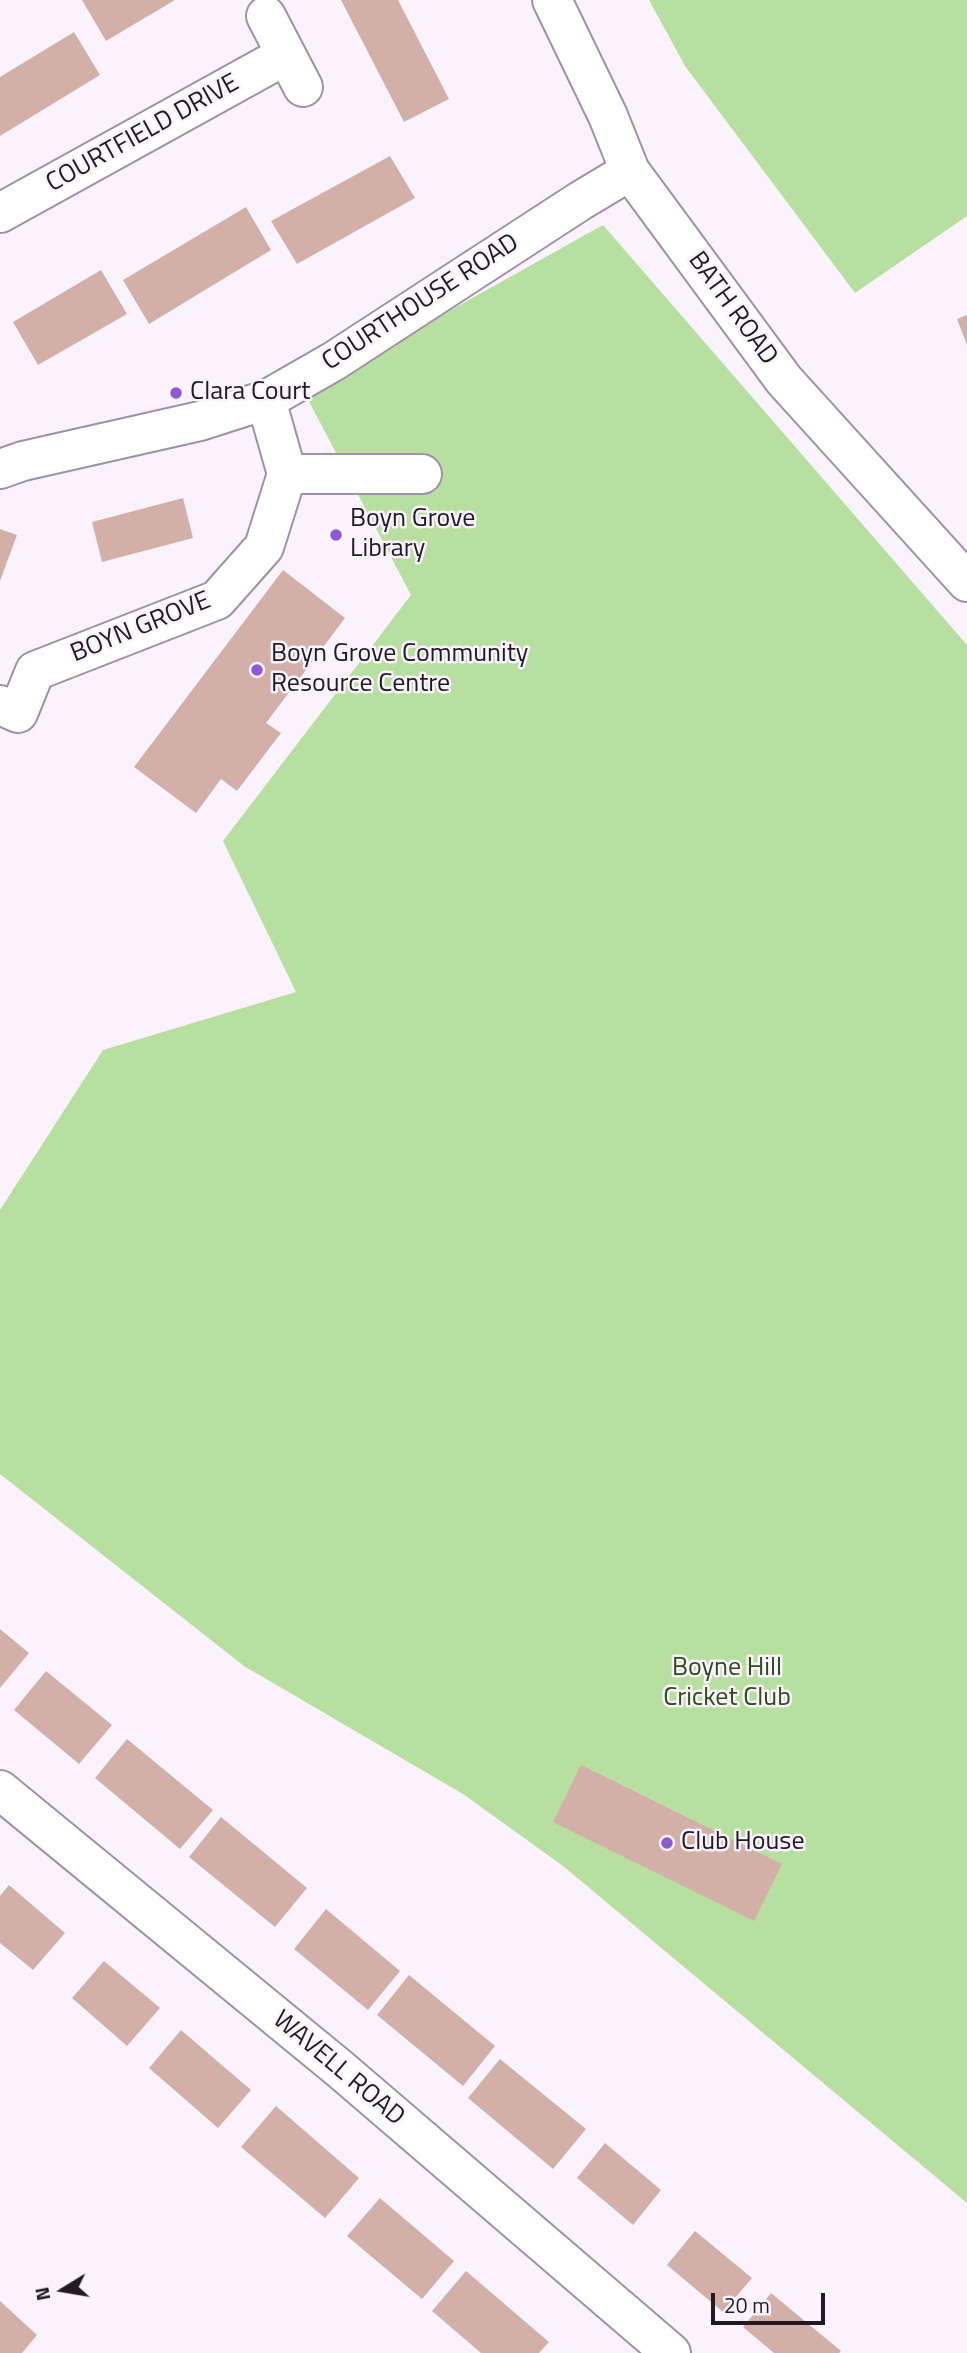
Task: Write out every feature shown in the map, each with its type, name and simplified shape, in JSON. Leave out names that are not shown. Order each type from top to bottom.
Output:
[{"type":"street","name":"BATH ROAD","points":[[552,0],[608,116],[630,171],[784,380],[967,582]]},
{"type":"street","name":"COURTFIELD DRIVE","points":[[0,214],[295,71],[266,16]]},
{"type":"street","name":"COURTHOUSE ROAD","points":[[0,469],[23,461],[200,421],[266,400],[334,361],[630,171]]},
{"type":"street","points":[[266,400],[286,474],[422,474]]},
{"type":"street","name":"BOYN GROVE","points":[[0,705],[18,713],[35,671],[217,600],[264,547],[286,474]]},
{"type":"street","name":"WAVELL ROAD","points":[[0,1790],[340,2068],[671,2353]]},
{"type":"green space","points":[[649,0],[967,0],[967,216],[855,293],[685,66]]},
{"type":"green space","name":"Boyne Hill Cricket Club","points":[[603,225],[967,645],[967,2203],[563,1866],[463,1794],[244,1666],[0,1474],[0,1210],[103,1050],[296,992],[223,841],[411,595],[304,392]]},
{"type":"building","points":[[82,0],[175,0],[106,41]]},
{"type":"building","points":[[341,0],[398,0],[449,99],[404,122]]},
{"type":"building","points":[[74,32],[100,75],[0,136],[0,77]]},
{"type":"building","points":[[390,156],[415,198],[297,264],[271,221]]},
{"type":"building","points":[[246,207],[271,250],[149,324],[123,280]]},
{"type":"building","points":[[101,270],[127,314],[38,365],[13,322]]},
{"type":"building","points":[[967,315],[967,345],[957,319]]},
{"type":"building","points":[[183,498],[193,538],[102,562],[92,522]]},
{"type":"building","points":[[0,529],[17,535],[0,581]]},
{"type":"building","name":"Boyn Grove Community Resource Centre","points":[[283,570],[345,618],[266,723],[281,733],[237,791],[221,779],[196,813],[134,767]]},
{"type":"building","points":[[0,1629],[29,1653],[0,1688]]},
{"type":"building","points":[[46,1671],[112,1725],[79,1764],[14,1710]]},
{"type":"building","points":[[127,1739],[213,1810],[180,1849],[95,1778]]},
{"type":"building","name":"Club House","points":[[581,1765],[782,1864],[754,1921],[553,1822]]},
{"type":"building","points":[[221,1817],[307,1888],[275,1927],[189,1857]]},
{"type":"building","points":[[9,1885],[65,1933],[33,1970],[0,1943],[0,1896]]},
{"type":"building","points":[[326,1909],[400,1971],[368,2010],[294,1949]]},
{"type":"building","points":[[104,1961],[160,2008],[127,2046],[72,1998]]},
{"type":"building","points":[[409,1975],[495,2046],[463,2086],[377,2015]]},
{"type":"building","points":[[181,2030],[251,2090],[218,2128],[149,2068]]},
{"type":"building","points":[[500,2059],[586,2129],[553,2169],[468,2098]]},
{"type":"building","points":[[276,2106],[359,2178],[325,2218],[241,2147]]},
{"type":"building","points":[[605,2143],[661,2190],[633,2225],[577,2178]]},
{"type":"building","points":[[380,2198],[454,2261],[422,2299],[347,2236]]},
{"type":"building","points":[[695,2231],[752,2278],[723,2312],[667,2265]]},
{"type":"building","points":[[466,2271],[549,2342],[539,2353],[481,2353],[432,2311]]},
{"type":"building","points":[[771,2293],[841,2351],[774,2353],[743,2327]]},
{"type":"building","points":[[0,2301],[37,2335],[22,2353],[0,2353]]},
{"type":"place","name":"Clara Court","points":[[176,393]]},
{"type":"place","name":"Boyn Grove Library","points":[[336,535]]},
{"type":"place","name":"Boyn Grove Community Resource Centre","points":[[257,670]]},
{"type":"place","name":"Club House","points":[[667,1843]]}]
